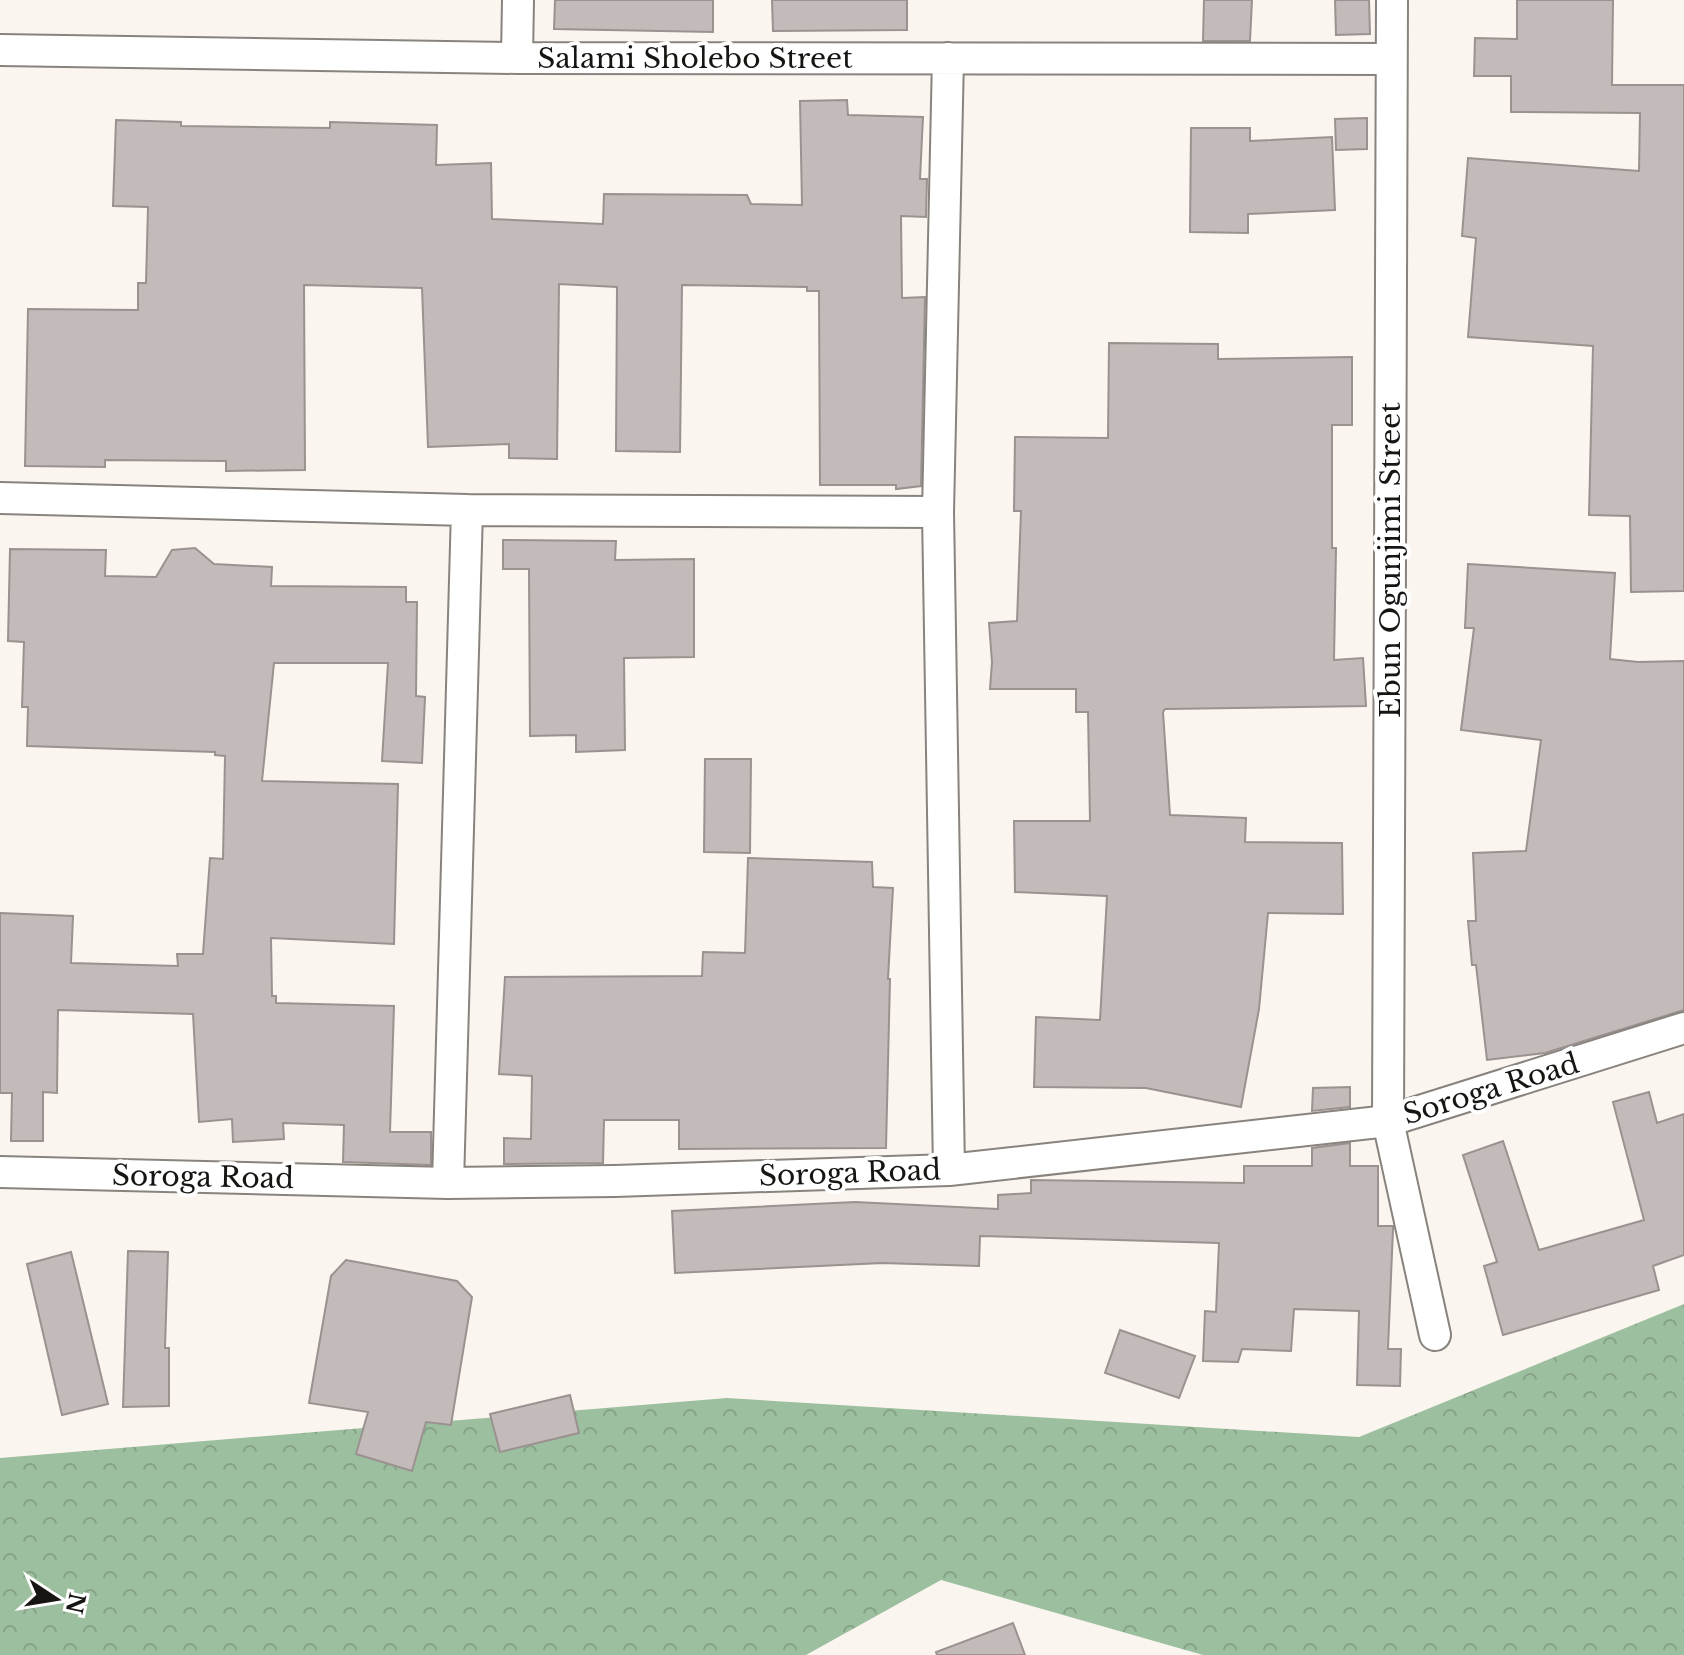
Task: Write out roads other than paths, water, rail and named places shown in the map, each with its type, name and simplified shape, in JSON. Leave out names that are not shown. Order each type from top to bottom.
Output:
[{"type":"street","points":[[517,58],[518,0]]},
{"type":"street","name":"Ebun Ogunjimi Street","points":[[1392,0],[1388,1121],[1435,1335]]},
{"type":"street","name":"Salami Sholebo Street","points":[[0,50],[517,58],[1391,59]]},
{"type":"street","points":[[948,58],[938,512],[949,1170]]},
{"type":"street","points":[[0,498],[467,510],[938,512]]},
{"type":"street","points":[[448,1183],[467,510]]},
{"type":"street","name":"Soroga Road","points":[[0,1172],[448,1183],[949,1170],[1388,1121],[1684,1028]]}]
